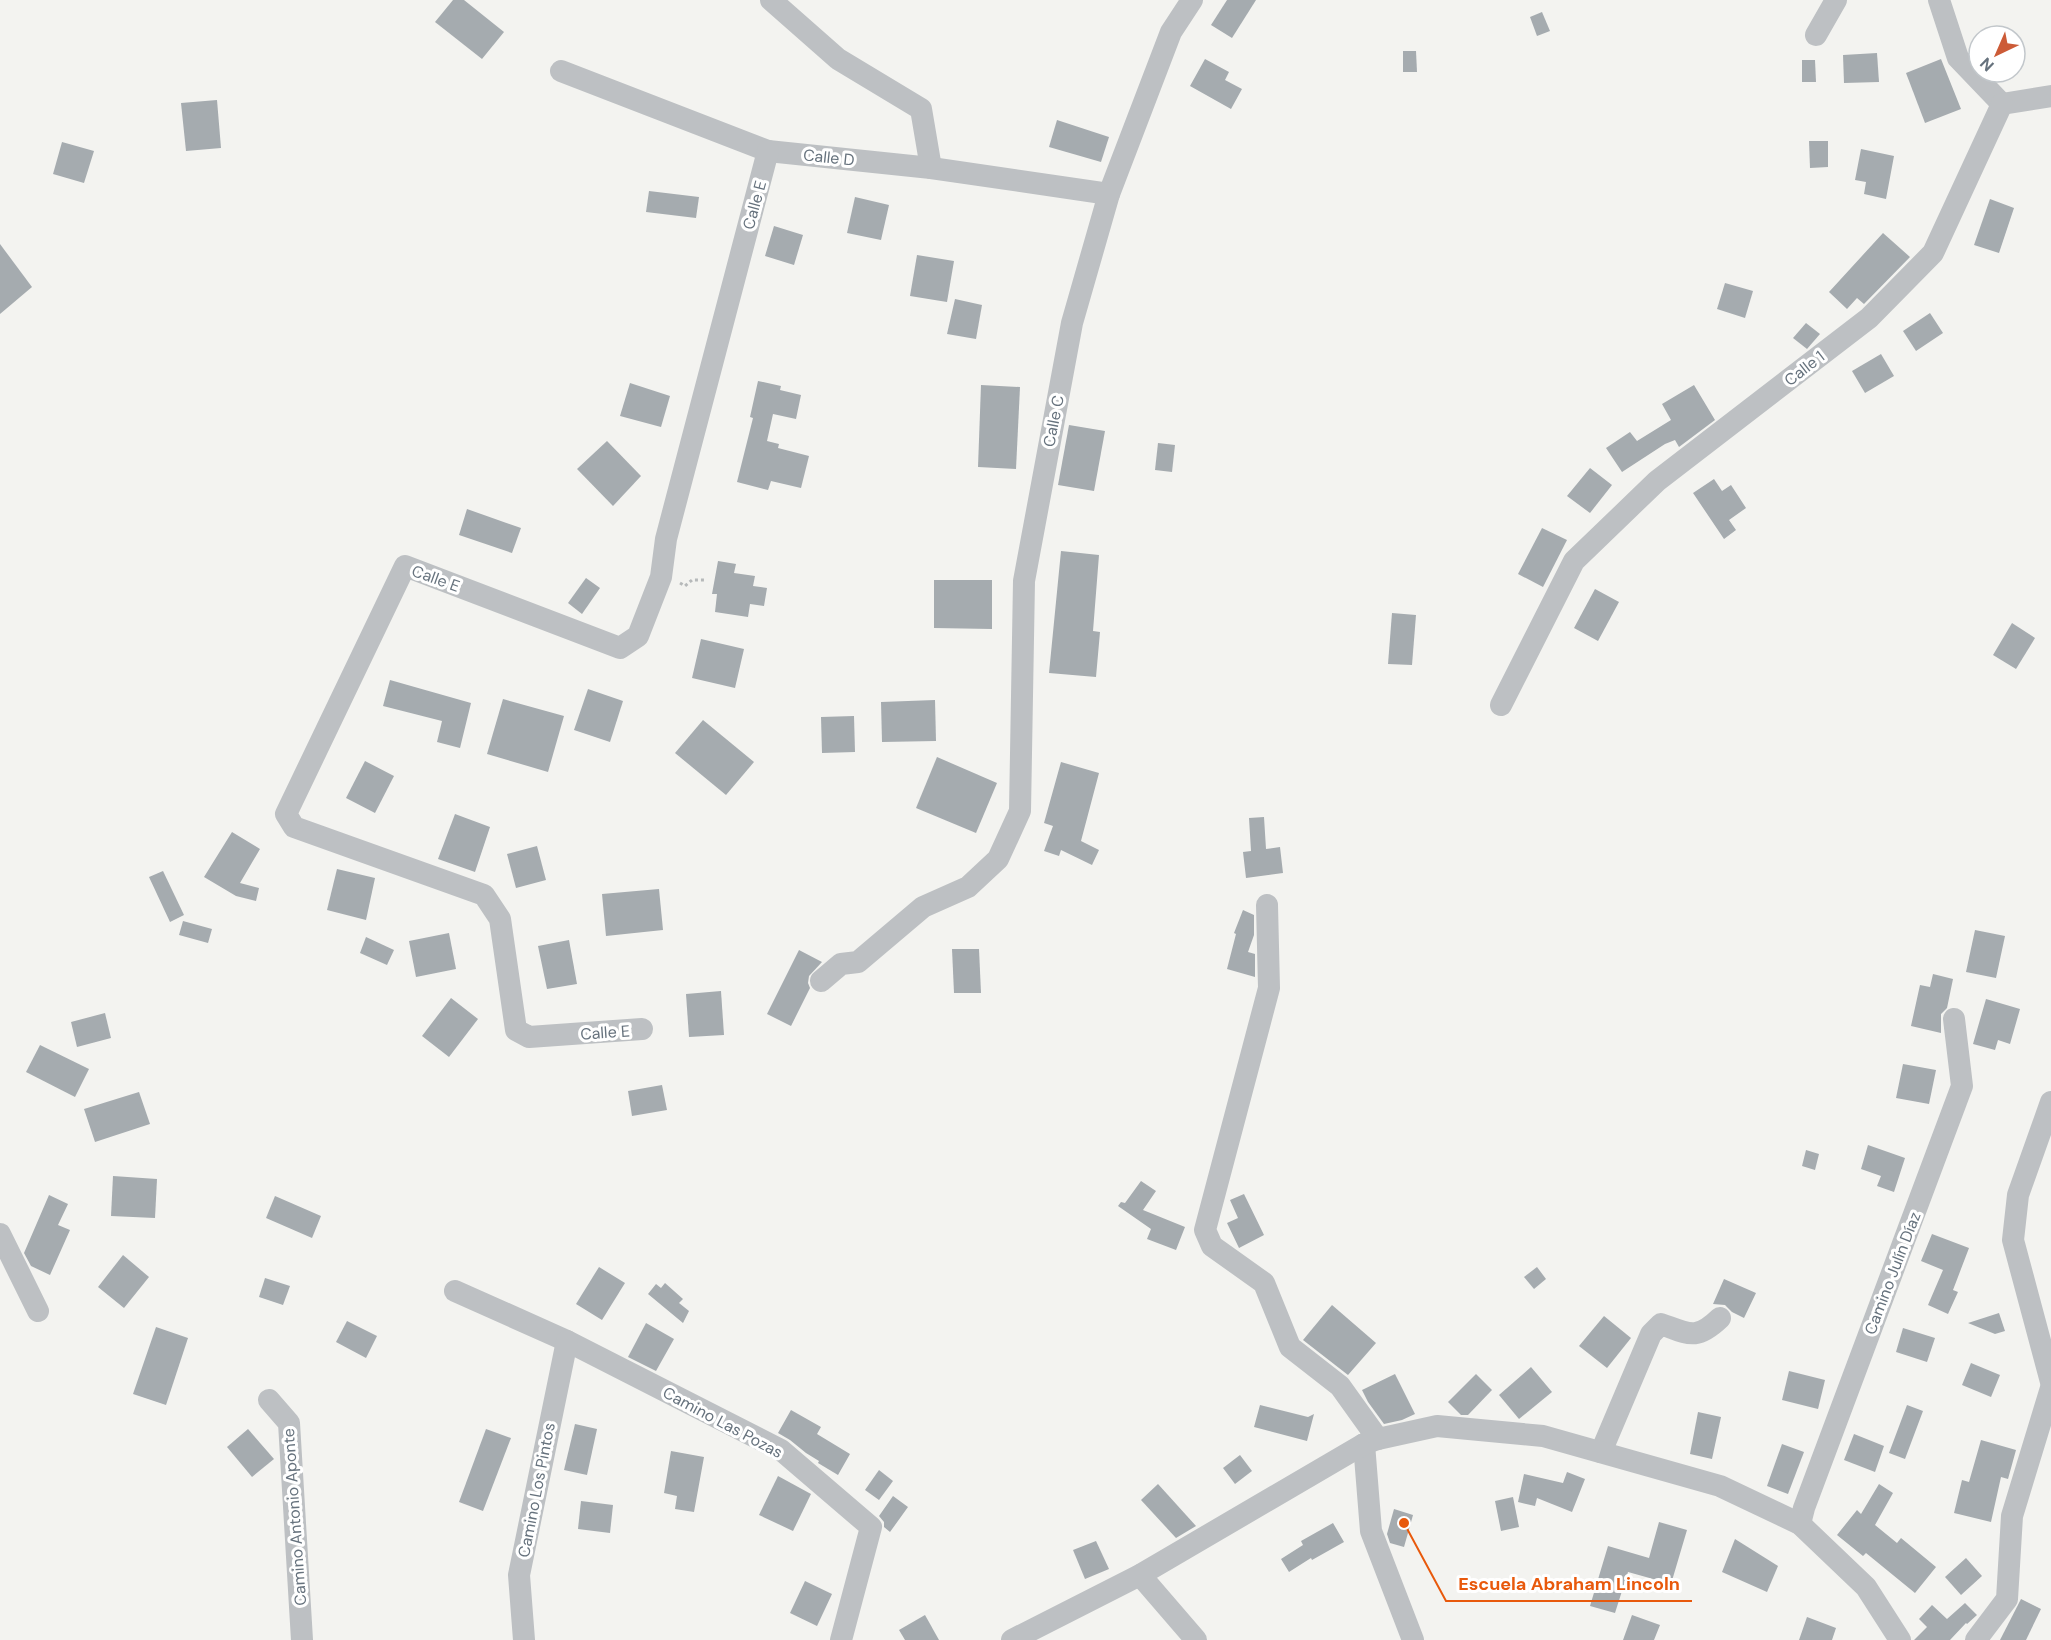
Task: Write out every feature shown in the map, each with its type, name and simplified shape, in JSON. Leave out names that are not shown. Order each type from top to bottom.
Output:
[{"type":"street","points":[[771,0],[838,59],[921,109],[931,168]]},
{"type":"street","name":"Calle C","points":[[821,981],[841,964],[858,962],[923,907],[968,888],[998,859],[1020,811],[1024,581],[1072,323],[1109,194],[1171,32],[1192,0]]},
{"type":"street","points":[[1816,35],[1836,0]]},
{"type":"street","points":[[1939,0],[1958,58],[2002,104],[2051,96]]},
{"type":"street","name":"Calle D","points":[[561,71],[768,151],[931,168],[1109,194]]},
{"type":"street","name":"Calle 1","points":[[1501,705],[1574,561],[1657,481],[1869,318],[1933,253],[2002,104]]},
{"type":"street","name":"Calle E","points":[[642,1029],[529,1037],[516,1030],[500,919],[484,895],[294,827],[286,814],[405,566],[620,648],[638,636],[661,577],[666,540],[768,151]]},
{"type":"street","points":[[1267,906],[1269,988],[1205,1230],[1212,1246],[1264,1283],[1290,1347],[1340,1386],[1371,1442],[1371,1532],[1413,1640]]},
{"type":"street","name":"Camino Julín Díaz","points":[[1800,1524],[1962,1086],[1954,1019]]},
{"type":"street","points":[[2051,1102],[2018,1195],[2013,1240],[2051,1382]]},
{"type":"street","points":[[0,1234],[38,1311]]},
{"type":"street","name":"Camino Las Pozas","points":[[455,1291],[567,1341],[782,1450],[871,1527],[841,1640]]},
{"type":"street","points":[[1601,1452],[1651,1334],[1661,1324],[1689,1334],[1706,1331],[1720,1318]]},
{"type":"street","name":"Camino Los Pintos","points":[[524,1640],[519,1575],[567,1341]]},
{"type":"street","points":[[1976,1640],[2007,1599],[2012,1516],[2051,1388]]},
{"type":"street","name":"Camino Antonio Aponte","points":[[269,1400],[289,1423],[302,1640]]},
{"type":"street","points":[[1012,1640],[1140,1575],[1371,1442],[1437,1426],[1543,1436],[1720,1486],[1800,1524],[1866,1587],[1900,1640]]},
{"type":"street","points":[[1140,1575],[1196,1640]]},
{"type":"path","points":[[661,577],[685,586],[692,580],[705,580]]},
{"type":"building","points":[[453,0],[464,0],[504,32],[482,59],[435,22]]},
{"type":"building","points":[[1227,0],[1256,0],[1232,38],[1211,25]]},
{"type":"building","points":[[1542,12],[1550,31],[1537,36],[1530,17]]},
{"type":"building","points":[[1403,51],[1416,51],[1417,72],[1403,72]]},
{"type":"building","points":[[1877,53],[1879,82],[1844,83],[1843,55]]},
{"type":"building","points":[[1205,59],[1229,72],[1225,80],[1242,89],[1231,109],[1190,86]]},
{"type":"building","points":[[1941,59],[1961,109],[1925,123],[1906,73]]},
{"type":"building","points":[[1802,60],[1815,60],[1816,82],[1802,82]]},
{"type":"building","points":[[217,100],[221,148],[186,151],[181,103]]},
{"type":"building","points":[[1057,120],[1109,137],[1101,162],[1049,147]]},
{"type":"building","points":[[1809,141],[1828,141],[1828,167],[1810,168]]},
{"type":"building","points":[[62,142],[94,151],[84,183],[53,174]]},
{"type":"building","points":[[1861,149],[1894,156],[1886,199],[1864,194],[1866,182],[1855,180]]},
{"type":"building","points":[[649,191],[699,197],[696,218],[646,212]]},
{"type":"building","points":[[855,197],[889,205],[881,240],[847,233]]},
{"type":"building","points":[[1990,199],[2014,208],[1999,253],[1974,245]]},
{"type":"building","points":[[774,226],[803,235],[794,265],[765,256]]},
{"type":"building","points":[[1883,233],[1910,257],[1864,304],[1857,298],[1847,309],[1829,292]]},
{"type":"building","points":[[0,244],[32,287],[0,314]]},
{"type":"building","points":[[917,255],[954,261],[947,302],[910,296]]},
{"type":"building","points":[[1725,283],[1753,291],[1745,318],[1717,309]]},
{"type":"building","points":[[955,299],[982,305],[976,339],[947,334]]},
{"type":"building","points":[[1930,313],[1943,333],[1916,351],[1903,331]]},
{"type":"building","points":[[1806,323],[1820,334],[1807,349],[1793,338]]},
{"type":"building","points":[[1881,354],[1894,376],[1865,393],[1852,371]]},
{"type":"building","points":[[758,381],[781,386],[780,390],[801,395],[796,419],[773,414],[767,441],[779,444],[778,448],[809,456],[801,488],[771,481],[768,490],[737,482],[753,418],[750,417]]},
{"type":"building","points":[[630,383],[670,396],[661,427],[620,416]]},
{"type":"building","points":[[981,385],[1020,387],[1016,469],[978,467]]},
{"type":"building","points":[[1694,385],[1715,420],[1679,447],[1675,440],[1665,444],[1622,472],[1606,448],[1630,432],[1637,441],[1671,420],[1662,404]]},
{"type":"building","points":[[1069,425],[1105,431],[1094,491],[1058,485]]},
{"type":"building","points":[[607,441],[641,476],[613,506],[577,469]]},
{"type":"building","points":[[1158,443],[1175,445],[1172,472],[1155,470]]},
{"type":"building","points":[[1590,468],[1612,485],[1590,513],[1567,496]]},
{"type":"building","points":[[1714,479],[1722,491],[1731,485],[1746,508],[1729,520],[1736,530],[1724,539],[1693,493]]},
{"type":"building","points":[[467,509],[521,528],[512,553],[459,535]]},
{"type":"building","points":[[1542,528],[1567,540],[1543,587],[1518,574]]},
{"type":"building","points":[[1061,551],[1099,555],[1093,631],[1100,632],[1096,677],[1049,673]]},
{"type":"building","points":[[718,561],[736,564],[734,573],[755,576],[753,586],[767,588],[764,606],[750,604],[748,617],[715,612],[717,594],[712,594]]},
{"type":"building","points":[[586,578],[600,588],[582,614],[568,603]]},
{"type":"building","points":[[934,580],[992,580],[992,629],[934,628]]},
{"type":"building","points":[[1595,589],[1619,602],[1598,641],[1574,628]]},
{"type":"building","points":[[1392,613],[1416,615],[1412,665],[1388,664]]},
{"type":"building","points":[[2012,623],[2035,638],[2016,669],[1993,655]]},
{"type":"building","points":[[701,639],[744,649],[735,688],[692,678]]},
{"type":"building","points":[[390,680],[471,703],[460,748],[437,742],[442,721],[383,706]]},
{"type":"building","points":[[588,689],[623,701],[610,742],[574,730]]},
{"type":"building","points":[[503,699],[564,716],[548,772],[487,754]]},
{"type":"building","points":[[935,700],[936,741],[882,742],[881,702]]},
{"type":"building","points":[[854,716],[855,752],[822,753],[821,717]]},
{"type":"building","points":[[703,720],[754,762],[726,795],[675,753]]},
{"type":"building","points":[[937,757],[997,783],[976,833],[916,808]]},
{"type":"building","points":[[365,761],[394,776],[375,813],[346,798]]},
{"type":"building","points":[[1061,762],[1099,773],[1081,841],[1099,850],[1092,865],[1061,850],[1059,856],[1044,851],[1053,826],[1044,823]]},
{"type":"building","points":[[455,814],[490,827],[475,872],[438,859]]},
{"type":"building","points":[[1264,817],[1266,849],[1280,847],[1283,873],[1246,878],[1243,852],[1251,851],[1249,818]]},
{"type":"building","points":[[232,832],[260,849],[240,883],[259,888],[256,901],[236,896],[204,877]]},
{"type":"building","points":[[537,846],[546,880],[516,888],[507,854]]},
{"type":"building","points":[[337,869],[375,878],[366,920],[327,910]]},
{"type":"building","points":[[163,871],[184,915],[170,922],[149,877]]},
{"type":"building","points":[[659,889],[663,930],[606,936],[602,894]]},
{"type":"building","points":[[1243,910],[1254,915],[1254,935],[1248,952],[1255,954],[1255,977],[1227,969],[1236,934],[1234,933]]},
{"type":"building","points":[[183,921],[212,929],[208,943],[179,935]]},
{"type":"building","points":[[1975,930],[2005,936],[1996,978],[1966,972]]},
{"type":"building","points":[[449,933],[456,969],[416,977],[409,941]]},
{"type":"building","points":[[366,937],[394,950],[387,965],[360,953]]},
{"type":"building","points":[[569,940],[577,984],[547,989],[538,946]]},
{"type":"building","points":[[952,949],[979,949],[981,993],[954,993]]},
{"type":"building","points":[[799,950],[822,962],[809,976],[810,988],[791,1026],[767,1014]]},
{"type":"building","points":[[1933,974],[1953,979],[1947,1008],[1941,1014],[1941,1033],[1911,1026],[1920,985],[1930,987]]},
{"type":"building","points":[[721,991],[724,1035],[689,1037],[686,994]]},
{"type":"building","points":[[451,998],[478,1019],[449,1057],[422,1036]]},
{"type":"building","points":[[1986,999],[2020,1009],[2010,1044],[1998,1040],[1995,1050],[1973,1044]]},
{"type":"building","points":[[105,1013],[111,1038],[77,1047],[71,1022]]},
{"type":"building","points":[[40,1045],[89,1069],[75,1097],[26,1072]]},
{"type":"building","points":[[1903,1064],[1936,1070],[1929,1104],[1896,1098]]},
{"type":"building","points":[[662,1085],[667,1110],[632,1116],[628,1091]]},
{"type":"building","points":[[139,1092],[150,1124],[95,1142],[84,1109]]},
{"type":"building","points":[[1868,1145],[1905,1158],[1894,1192],[1877,1186],[1881,1176],[1861,1169]]},
{"type":"building","points":[[1806,1150],[1819,1154],[1815,1170],[1802,1166]]},
{"type":"building","points":[[113,1176],[157,1179],[155,1218],[111,1216]]},
{"type":"building","points":[[1141,1181],[1156,1191],[1143,1210],[1185,1227],[1176,1250],[1147,1239],[1151,1229],[1118,1206],[1121,1202],[1125,1203]]},
{"type":"building","points":[[1244,1194],[1264,1235],[1239,1248],[1227,1223],[1238,1218],[1230,1200]]},
{"type":"building","points":[[49,1195],[68,1204],[58,1225],[70,1230],[50,1275],[31,1266],[24,1253]]},
{"type":"building","points":[[275,1196],[321,1216],[312,1238],[266,1218]]},
{"type":"building","points":[[1932,1234],[1969,1248],[1953,1290],[1958,1292],[1948,1314],[1928,1305],[1943,1270],[1921,1261]]},
{"type":"building","points":[[123,1255],[149,1277],[124,1308],[98,1287]]},
{"type":"building","points":[[599,1267],[625,1283],[602,1320],[576,1304]]},
{"type":"building","points":[[1537,1267],[1546,1279],[1534,1289],[1524,1277]]},
{"type":"building","points":[[265,1278],[290,1286],[283,1305],[259,1297]]},
{"type":"building","points":[[1724,1279],[1756,1293],[1744,1318],[1732,1312],[1725,1305],[1713,1304]]},
{"type":"building","points":[[665,1283],[683,1299],[679,1303],[689,1311],[683,1323],[648,1294],[656,1284],[661,1288]]},
{"type":"building","points":[[1332,1305],[1376,1343],[1348,1375],[1303,1340]]},
{"type":"building","points":[[1999,1313],[2005,1331],[1995,1334],[1968,1323]]},
{"type":"building","points":[[1604,1316],[1631,1338],[1607,1368],[1579,1346]]},
{"type":"building","points":[[347,1321],[377,1336],[366,1358],[336,1342]]},
{"type":"building","points":[[646,1323],[674,1339],[656,1371],[628,1357]]},
{"type":"building","points":[[156,1327],[188,1338],[166,1405],[133,1394]]},
{"type":"building","points":[[1903,1328],[1935,1338],[1927,1362],[1896,1352]]},
{"type":"building","points":[[1971,1363],[2000,1375],[1991,1397],[1962,1385]]},
{"type":"building","points":[[1531,1367],[1552,1392],[1519,1419],[1499,1395]]},
{"type":"building","points":[[1789,1371],[1825,1380],[1818,1409],[1782,1400]]},
{"type":"building","points":[[1395,1374],[1415,1414],[1384,1424],[1362,1390]]},
{"type":"building","points":[[1476,1374],[1492,1390],[1468,1415],[1461,1415],[1448,1402]]},
{"type":"building","points":[[1260,1405],[1308,1417],[1314,1414],[1307,1441],[1254,1427]]},
{"type":"building","points":[[1907,1405],[1923,1411],[1905,1459],[1889,1453]]},
{"type":"building","points":[[791,1410],[821,1427],[817,1434],[850,1454],[838,1475],[778,1433]]},
{"type":"building","points":[[1698,1412],[1721,1417],[1712,1459],[1690,1454]]},
{"type":"building","points":[[575,1424],[597,1429],[587,1475],[564,1470]]},
{"type":"building","points":[[248,1429],[274,1459],[252,1477],[227,1447]]},
{"type":"building","points":[[486,1429],[511,1438],[483,1511],[459,1502]]},
{"type":"building","points":[[1854,1434],[1884,1446],[1875,1472],[1844,1460]]},
{"type":"building","points":[[1981,1440],[2016,1450],[2008,1479],[2001,1477],[1991,1522],[1954,1513],[1962,1480],[1969,1482]]},
{"type":"building","points":[[1782,1444],[1804,1452],[1788,1494],[1767,1486]]},
{"type":"building","points":[[671,1451],[704,1457],[694,1512],[675,1509],[677,1496],[664,1493]]},
{"type":"building","points":[[1240,1455],[1252,1471],[1235,1484],[1223,1468]]},
{"type":"building","points":[[879,1470],[893,1481],[879,1500],[865,1490]]},
{"type":"building","points":[[1567,1472],[1585,1479],[1572,1512],[1537,1498],[1535,1506],[1518,1502],[1524,1474],[1563,1483]]},
{"type":"building","points":[[778,1476],[811,1494],[793,1531],[759,1515]]},
{"type":"building","points":[[1158,1484],[1196,1526],[1176,1538],[1141,1500]]},
{"type":"building","points":[[1879,1484],[1893,1493],[1875,1525],[1897,1543],[1901,1538],[1936,1567],[1915,1593],[1866,1553],[1863,1556],[1837,1535],[1857,1510],[1861,1514]]},
{"type":"building","points":[[893,1496],[908,1507],[890,1532],[884,1527],[884,1522],[879,1516]]},
{"type":"building","points":[[1513,1497],[1519,1527],[1501,1531],[1495,1501]]},
{"type":"building","points":[[581,1501],[613,1505],[610,1533],[578,1529]]},
{"type":"building","points":[[1394,1509],[1413,1515],[1404,1547],[1390,1543],[1387,1534]]},
{"type":"building","points":[[1659,1522],[1687,1530],[1671,1584],[1628,1572],[1615,1613],[1590,1606],[1608,1546],[1649,1558]]},
{"type":"building","points":[[1333,1523],[1344,1542],[1289,1572],[1281,1559],[1303,1545],[1301,1541]]},
{"type":"building","points":[[1735,1539],[1778,1566],[1767,1592],[1722,1572]]},
{"type":"building","points":[[1096,1541],[1109,1569],[1085,1579],[1073,1550]]},
{"type":"building","points":[[1966,1558],[1982,1576],[1961,1595],[1945,1577]]},
{"type":"building","points":[[805,1581],[832,1594],[817,1626],[790,1613]]},
{"type":"building","points":[[2021,1599],[2041,1609],[2026,1640],[2000,1640]]},
{"type":"building","points":[[1965,1603],[1977,1615],[1950,1640],[1914,1640],[1927,1627],[1919,1619],[1932,1605],[1947,1619]]},
{"type":"building","points":[[925,1615],[939,1640],[905,1640],[899,1630]]},
{"type":"building","points":[[1632,1615],[1660,1625],[1654,1640],[1623,1640]]},
{"type":"building","points":[[1807,1617],[1836,1628],[1832,1640],[1799,1640]]},
{"type":"place","name":"Escuela Abraham Lincoln","points":[[1404,1523]]}]
